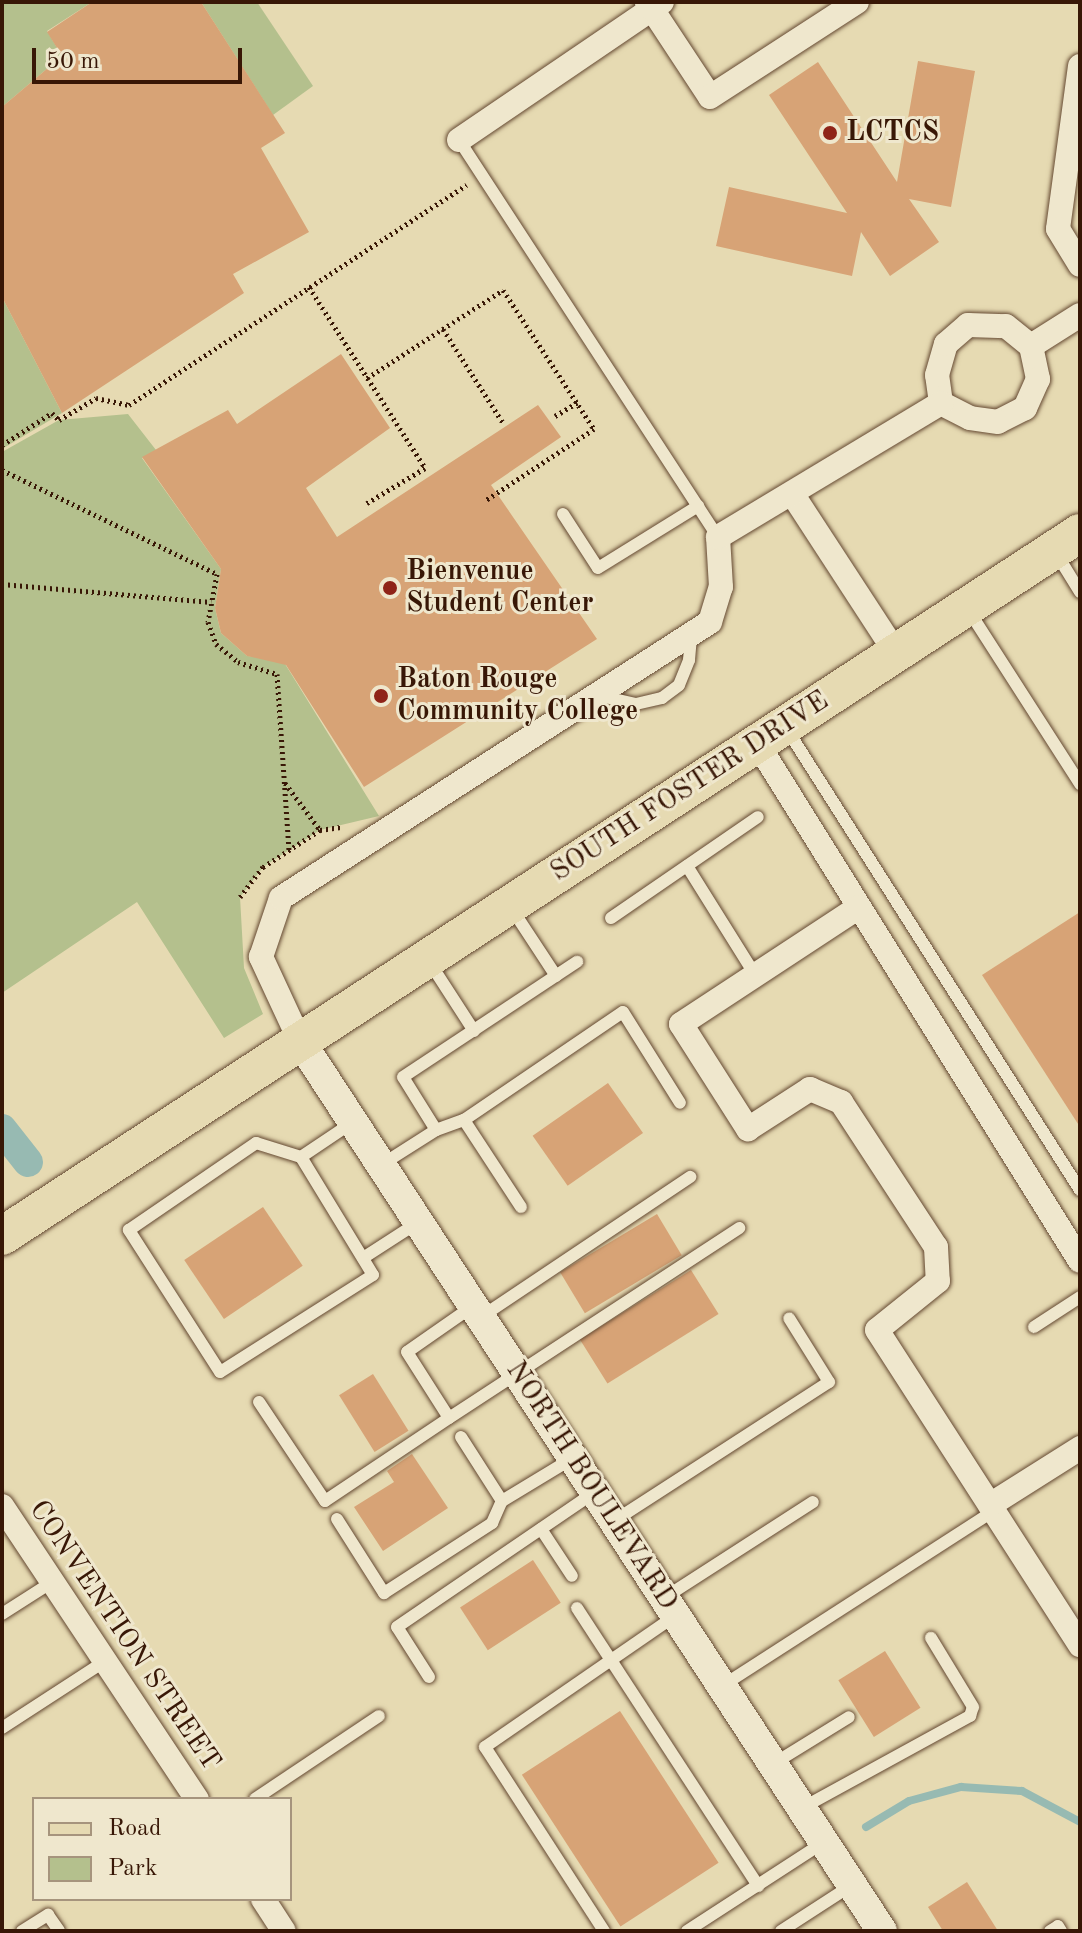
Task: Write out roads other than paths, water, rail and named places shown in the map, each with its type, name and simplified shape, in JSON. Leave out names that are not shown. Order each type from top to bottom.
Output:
[{"type":"main road","name":"SOUTH FOSTER DRIVE","points":[[7,1232],[1067,542]]},
{"type":"street","points":[[459,140],[654,4],[710,97],[857,2]]},
{"type":"street","points":[[1080,66],[1058,229],[1080,265]]},
{"type":"street","points":[[1031,346],[1080,315]]},
{"type":"street","points":[[968,325],[1006,326],[1031,346],[1038,379],[1025,408],[998,422],[970,418],[941,403],[937,375],[946,344],[968,325]]},
{"type":"street","points":[[300,1041],[261,957],[281,898],[710,622],[721,587],[718,537],[793,495],[941,403]]},
{"type":"street","points":[[793,495],[896,653]]},
{"type":"street","points":[[770,734],[859,907],[1080,1261]]},
{"type":"street","points":[[859,907],[681,1024],[748,1129],[810,1089],[841,1102],[936,1247],[938,1281],[877,1330],[1080,1645]]},
{"type":"street","name":"NORTH BOULEVARD","points":[[300,1041],[882,1931]]},
{"type":"street","points":[[992,1508],[1080,1448]]},
{"type":"street","name":"CONVENTION STREET","points":[[5,1518],[52,1582],[196,1797]]},
{"type":"street","points":[[264,1901],[284,1931]]},
{"type":"lane","points":[[459,140],[718,537]]},
{"type":"lane","points":[[563,514],[598,568],[698,506]]},
{"type":"lane","points":[[1067,542],[1080,592]]},
{"type":"lane","points":[[966,607],[1080,784]]},
{"type":"lane","points":[[596,695],[636,704],[662,698],[679,685],[689,660],[691,634]]},
{"type":"lane","points":[[770,734],[929,946],[1080,1190]]},
{"type":"lane","points":[[611,918],[758,817]]},
{"type":"lane","points":[[687,866],[755,975]]},
{"type":"lane","points":[[510,904],[556,976]]},
{"type":"lane","points":[[427,958],[474,1031]]},
{"type":"lane","points":[[436,1130],[403,1077],[577,962]]},
{"type":"lane","points":[[381,1165],[436,1130],[464,1120],[623,1012],[680,1103]]},
{"type":"lane","points":[[464,1120],[521,1207]]},
{"type":"lane","points":[[301,1157],[353,1122]]},
{"type":"lane","points":[[256,1143],[301,1157],[373,1275],[220,1372],[129,1230],[256,1143]]},
{"type":"lane","points":[[449,1418],[407,1352],[477,1312],[690,1177]]},
{"type":"lane","points":[[363,1258],[419,1222]]},
{"type":"lane","points":[[259,1402],[325,1501],[515,1370],[739,1228]]},
{"type":"lane","points":[[1034,1327],[1080,1297]]},
{"type":"lane","points":[[614,1521],[829,1382],[789,1318]]},
{"type":"lane","points":[[461,1437],[502,1501]]},
{"type":"lane","points":[[337,1519],[384,1593],[492,1523],[502,1501],[573,1458]]},
{"type":"lane","points":[[429,1677],[397,1627],[595,1492]]},
{"type":"lane","points":[[604,1931],[485,1747],[609,1660],[670,1607],[813,1502]]},
{"type":"lane","points":[[722,1686],[992,1508]]},
{"type":"lane","points":[[541,1529],[572,1576]]},
{"type":"lane","points":[[2,1614],[52,1582]]},
{"type":"lane","points":[[577,1608],[758,1886]]},
{"type":"lane","points":[[802,1808],[970,1716],[973,1707],[931,1638]]},
{"type":"lane","points":[[2,1728],[105,1661]]},
{"type":"lane","points":[[258,1797],[379,1716]]},
{"type":"lane","points":[[773,1764],[849,1717]]},
{"type":"lane","points":[[687,1931],[824,1842]]},
{"type":"lane","points":[[788,1929],[852,1885]]},
{"type":"lane","points":[[22,1931],[48,1915],[59,1931]]},
{"type":"lane","points":[[1050,1931],[1058,1926],[1061,1931]]},
{"type":"waterway","points":[[2,1129],[28,1162]]},
{"type":"waterway","points":[[866,1827],[909,1801],[961,1787],[1022,1791],[1080,1822]]},
{"type":"place","name":"LCTCS","points":[[830,133]]},
{"type":"place","name":"Bienvenue Student Center","points":[[390,588]]},
{"type":"place","name":"Baton Rouge Community College","points":[[381,696]]}]
